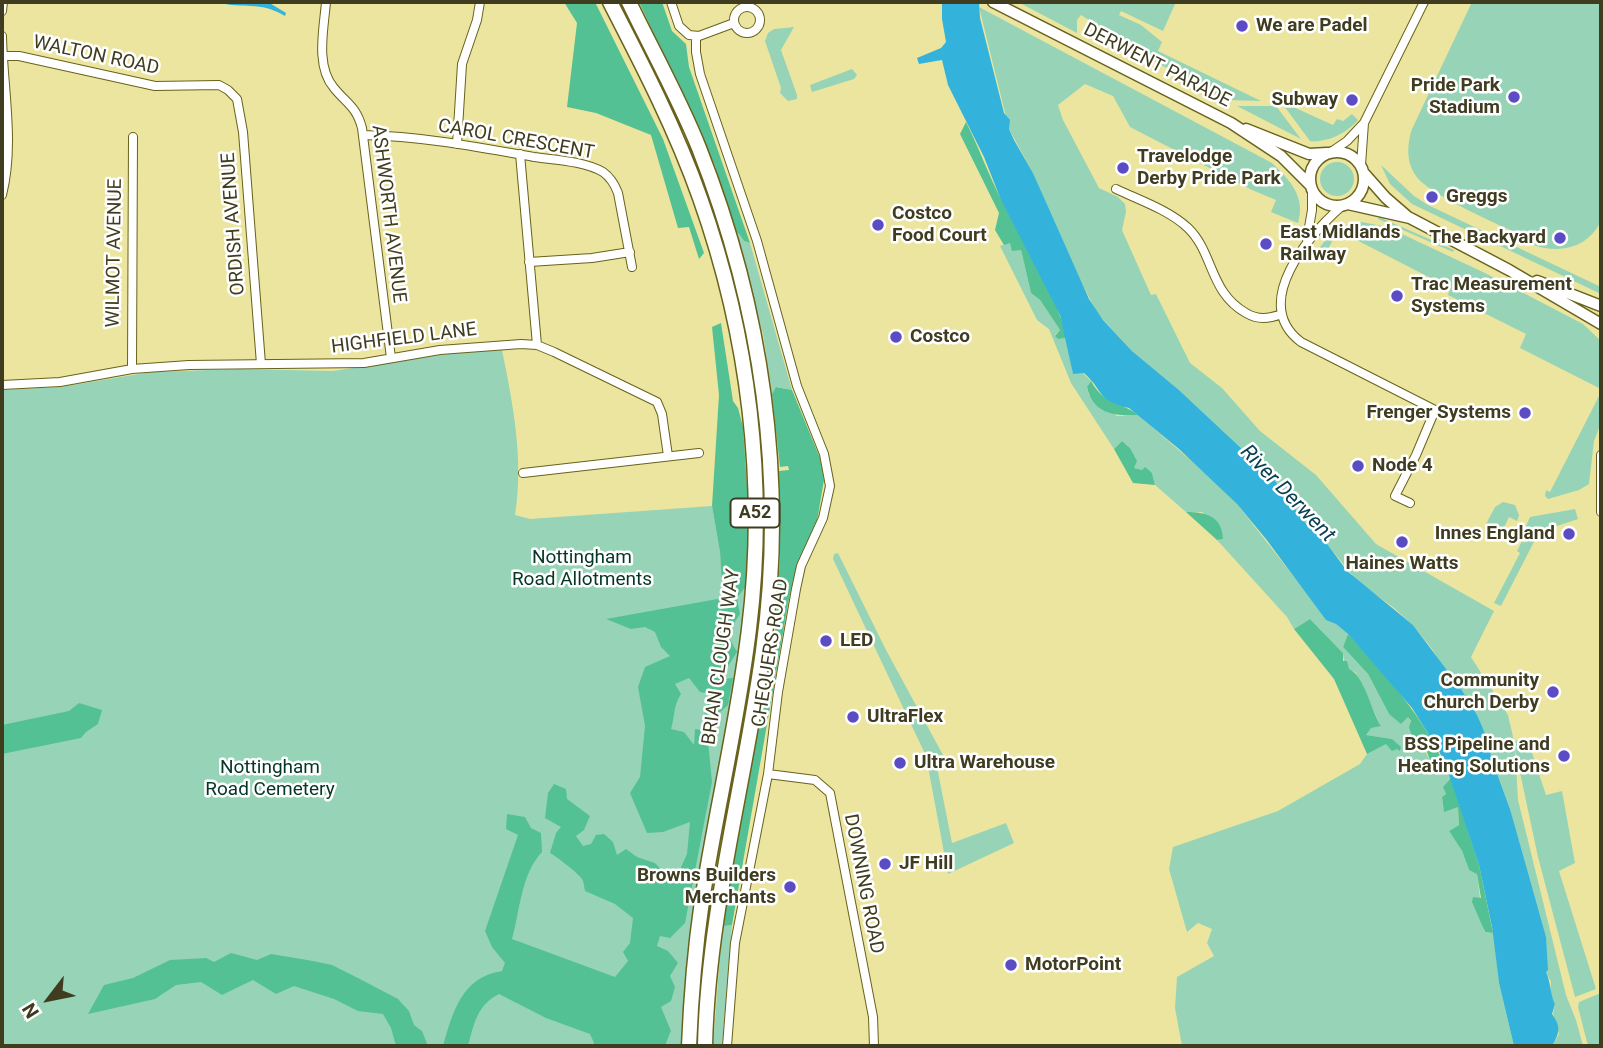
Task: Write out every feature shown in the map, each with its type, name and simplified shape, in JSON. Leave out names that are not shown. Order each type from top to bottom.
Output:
[{"type":"highway","name":"BRIAN CLOUGH WAY","points":[[610,2],[680,147],[700,199],[737,327],[753,447],[755,532],[751,607],[737,707],[699,924],[693,970],[689,1046]]},
{"type":"highway","name":"BRIAN CLOUGH WAY","points":[[629,2],[698,146],[733,246],[761,369],[771,460],[772,542],[767,619],[754,712],[717,912],[705,1046]]},
{"type":"street","points":[[2,11],[3,2]]},
{"type":"street","name":"ASHWORTH AVENUE","points":[[326,2],[323,60],[325,73],[335,90],[354,107],[360,121],[391,358]]},
{"type":"street","points":[[457,144],[462,64],[477,20],[480,2]]},
{"type":"street","points":[[671,2],[686,34],[696,36],[734,23]]},
{"type":"street","name":"DERWENT PARADE","points":[[993,2],[1231,123],[1282,156],[1312,188]]},
{"type":"street","points":[[1410,503],[1395,496],[1435,410],[1301,342],[1289,330],[1280,302],[1283,289],[1307,241],[1312,211],[1310,178],[1313,166],[1317,160],[1347,141],[1364,123],[1424,2]]},
{"type":"street","points":[[750,4],[758,14],[760,22],[757,28],[744,33],[737,29],[734,23],[737,10],[750,4]]},
{"type":"street","points":[[2,36],[7,150],[2,195]]},
{"type":"street","name":"CHEQUERS ROAD","points":[[696,36],[700,74],[761,251],[802,399],[824,454],[830,486],[822,518],[798,577],[778,692],[768,774],[735,943],[727,1046]]},
{"type":"street","name":"WALTON ROAD","points":[[2,56],[19,56],[155,86],[213,84],[224,88]]},
{"type":"street","name":"ORDISH AVENUE","points":[[224,88],[234,96],[240,107],[261,364]]},
{"type":"street","name":"DERWENT PARADE","points":[[1231,123],[1307,153],[1329,153]]},
{"type":"street","points":[[1307,241],[1361,192],[1364,184],[1364,123]]},
{"type":"street","name":"CAROL CRESCENT","points":[[363,135],[457,144],[587,166],[604,173],[614,184],[618,194],[632,267]]},
{"type":"street","name":"WILMOT AVENUE","points":[[132,369],[133,137]]},
{"type":"street","points":[[1329,153],[1350,155],[1387,198],[1410,218],[1517,274],[1601,324]]},
{"type":"street","points":[[520,154],[537,345]]},
{"type":"street","points":[[1312,188],[1320,200],[1328,205],[1345,205],[1410,218]]},
{"type":"street","points":[[1116,189],[1170,216],[1189,230],[1223,293],[1236,307],[1258,318],[1282,314]]},
{"type":"street","points":[[529,262],[592,258],[630,252]]},
{"type":"street","points":[[1517,274],[1601,306]]},
{"type":"street","name":"HIGHFIELD LANE","points":[[2,385],[60,382],[132,369],[189,365],[343,364],[463,347],[537,345],[657,402],[662,414],[668,456]]},
{"type":"street","points":[[523,473],[699,453]]},
{"type":"street","points":[[1601,454],[1601,512]]},
{"type":"street","name":"DOWNING ROAD","points":[[768,774],[815,780],[830,793],[873,1017],[874,1046]]},
{"type":"green space","points":[[564,2],[595,2],[663,139],[704,253],[699,259],[689,227],[678,228],[651,135],[596,113],[567,107],[577,23]]},
{"type":"green space","points":[[639,2],[662,2],[672,31],[686,44],[689,67],[750,243],[744,241],[735,231],[715,166]]},
{"type":"green space","points":[[1018,2],[1176,2],[1163,31],[1121,11],[1119,15],[1141,25],[1162,42],[1158,51],[1261,101],[1226,100],[1152,60],[1081,15],[1077,20],[1077,33]]},
{"type":"green space","name":"Pride Park Stadium","points":[[1472,2],[1601,2],[1601,221],[1581,243],[1553,249],[1533,245],[1534,241],[1437,193],[1416,176],[1410,165],[1408,153],[1412,129]]},
{"type":"green space","points":[[979,7],[1272,163],[1295,190],[1300,205],[1298,223],[1271,212],[1276,200],[1130,127],[1113,96],[1085,84],[1058,105],[1063,120],[1099,188],[1118,197],[1125,204],[1122,230],[1151,295],[1156,294],[1190,363],[1222,388],[1260,431],[1316,475],[1376,544],[1494,611],[1471,657],[1508,715],[1514,741],[1527,738],[1546,795],[1562,791],[1575,863],[1559,871],[1596,989],[1575,997],[1538,857],[1515,749],[1518,800],[1566,995],[1583,1046],[1552,1046],[1559,1034],[1553,1014],[1555,1004],[1550,993],[1551,982],[1546,972],[1510,809],[1491,757],[1490,745],[1432,649],[1413,625],[1356,580],[1328,545],[1307,525],[1273,478],[1179,390],[1132,351],[1097,313],[1068,256],[1033,173],[1009,129]]},
{"type":"green space","points":[[794,27],[781,50],[797,95],[797,99],[788,101],[780,93],[781,88],[765,41],[768,33],[774,29]]},
{"type":"green space","points":[[852,69],[857,75],[854,79],[812,92],[810,85]]},
{"type":"green space","points":[[1237,106],[1276,106],[1301,139]]},
{"type":"green space","points":[[1284,106],[1291,106],[1333,125],[1337,119],[1343,121],[1352,114],[1358,120],[1336,136],[1310,141]]},
{"type":"green space","points":[[966,122],[1010,217],[1048,286],[1066,338],[1058,339],[1055,336],[1060,330],[1040,300],[1031,293],[1021,250],[1012,251],[1010,243],[1004,245],[995,230],[999,213],[960,134]]},
{"type":"green space","points":[[1337,162],[1349,167],[1354,179],[1349,191],[1337,196],[1325,191],[1320,179],[1325,167]]},
{"type":"green space","points":[[1381,165],[1414,196],[1428,205],[1601,287],[1601,294],[1412,204],[1390,184]]},
{"type":"green space","points":[[1379,217],[1454,250],[1453,252],[1378,219]]},
{"type":"green space","points":[[1362,222],[1387,227],[1485,273],[1583,324],[1601,341],[1601,389],[1520,348],[1526,334],[1448,295],[1450,288],[1339,231],[1330,238],[1332,242],[1322,258],[1314,255],[1334,229]]},
{"type":"green space","points":[[735,231],[744,241],[750,243],[792,390],[777,387],[772,394],[763,334]]},
{"type":"green space","points":[[1010,242],[1021,250],[1031,293],[1040,300],[1060,330],[1055,335],[1058,339],[1066,338],[1073,374],[1082,372],[1091,381],[1087,388],[1089,395],[1117,416],[1138,415],[1209,476],[1237,504],[1327,619],[1348,634],[1343,647],[1368,674],[1389,714],[1408,716],[1430,761],[1424,765],[1441,770],[1446,768],[1451,778],[1444,787],[1444,811],[1458,806],[1459,825],[1449,831],[1462,851],[1469,870],[1477,873],[1484,932],[1493,933],[1499,983],[1514,1046],[1182,1046],[1175,1008],[1177,977],[1214,956],[1207,943],[1212,929],[1198,923],[1187,932],[1169,869],[1173,847],[1278,811],[1360,764],[1367,754],[1392,739],[1365,735],[1370,728],[1380,725],[1361,682],[1344,661],[1343,653],[1310,619],[1294,629],[1287,617],[1217,540],[1223,539],[1202,512],[1186,512],[1155,485],[1152,473],[1134,468],[1130,448],[1122,441],[1114,449],[1071,383],[1049,329],[1037,320],[1000,246]]},
{"type":"green space","points":[[721,323],[733,401],[738,408],[743,427],[749,515],[747,585],[737,598],[740,614],[727,634],[737,652],[720,679],[733,678],[728,705],[709,722],[704,715],[711,694],[700,692],[689,678],[675,684],[681,694],[675,707],[671,729],[684,732],[694,745],[695,729],[707,731],[712,782],[685,923],[670,938],[660,936],[657,946],[668,951],[678,963],[670,976],[675,987],[671,1001],[661,1007],[671,1031],[665,1046],[592,1046],[594,1043],[590,1034],[546,1018],[499,994],[481,1009],[468,1046],[443,1046],[456,1008],[468,988],[477,980],[502,971],[505,963],[492,947],[485,931],[518,835],[506,829],[507,814],[525,817],[531,828],[541,833],[542,852],[525,882],[512,939],[615,977],[628,961],[623,952],[630,943],[633,918],[615,904],[585,891],[580,877],[550,853],[556,833],[561,827],[545,818],[548,793],[554,784],[566,789],[567,799],[590,816],[584,830],[576,836],[583,846],[591,844],[596,835],[604,834],[613,842],[617,855],[626,849],[637,857],[655,863],[674,883],[687,854],[690,822],[663,832],[647,833],[630,793],[640,777],[645,726],[638,687],[645,667],[670,656],[661,647],[655,632],[645,627],[631,629],[606,619],[723,598],[720,552],[712,506],[719,395],[712,327]]},
{"type":"green space","name":"Nottingham Road Cemetery","points":[[502,350],[518,453],[515,515],[530,519],[712,506],[720,551],[724,598],[737,598],[747,585],[732,700],[701,872],[686,988],[683,1046],[665,1046],[671,1031],[657,1046],[2,1046],[2,390],[60,387],[151,372],[239,369],[333,371],[459,352]]},
{"type":"green space","points":[[1091,381],[1107,399],[1138,415],[1113,414],[1099,408],[1087,387]]},
{"type":"green space","points":[[776,387],[792,390],[820,458],[824,480],[817,521],[793,581],[732,925],[724,926],[726,899],[775,633],[780,558],[779,471],[789,470],[788,466],[780,467],[772,394]]},
{"type":"green space","points":[[1601,392],[1601,423],[1594,441],[1589,484],[1579,490],[1548,499],[1545,496],[1546,490],[1550,492]]},
{"type":"green space","points":[[1122,441],[1130,448],[1137,461],[1134,468],[1142,470],[1145,467],[1152,473],[1155,485],[1133,483],[1114,449]]},
{"type":"green space","points":[[1503,502],[1515,505],[1519,515],[1517,521],[1509,517],[1502,532],[1486,524],[1495,507]]},
{"type":"green space","points":[[1575,509],[1578,519],[1539,532],[1501,606],[1494,603],[1520,553],[1517,551],[1522,541],[1525,543],[1532,530],[1526,526],[1530,517]]},
{"type":"green space","points":[[1186,512],[1212,517],[1220,525],[1223,539],[1217,540]]},
{"type":"green space","points":[[838,553],[886,650],[943,755],[935,757],[952,843],[1006,823],[1014,843],[948,874],[926,756],[833,559],[834,554]]},
{"type":"green space","points":[[1310,619],[1343,653],[1343,661],[1347,661],[1349,669],[1364,686],[1381,726],[1371,728],[1366,735],[1392,739],[1401,747],[1400,751],[1392,751],[1386,744],[1367,754],[1334,679],[1294,629]]},
{"type":"green space","points":[[1348,634],[1415,714],[1446,768],[1441,771],[1423,766],[1430,760],[1427,752],[1417,752],[1421,742],[1412,737],[1409,727],[1411,721],[1408,717],[1401,724],[1389,714],[1368,674],[1343,647]]},
{"type":"green space","points":[[79,703],[102,710],[98,724],[81,738],[2,754],[2,725],[69,711]]},
{"type":"green space","points":[[1451,778],[1479,865],[1493,933],[1485,932],[1472,902],[1473,897],[1481,898],[1477,874],[1469,870],[1462,851],[1449,831],[1459,825],[1458,807],[1444,812],[1442,797],[1446,794],[1443,787]]},
{"type":"green space","points":[[732,925],[722,1046],[713,1046],[721,942],[724,926]]},
{"type":"green space","points":[[231,953],[257,960],[271,954],[332,965],[398,999],[409,1011],[414,1025],[422,1031],[428,1046],[396,1046],[391,1028],[383,1014],[358,1011],[334,999],[294,986],[276,994],[253,980],[222,995],[201,982],[176,985],[155,999],[88,1014],[104,985],[133,978],[170,960],[206,958],[214,962]]},
{"type":"green space","points":[[1601,993],[1601,1046],[1588,1046],[1579,1002]]},
{"type":"water","points":[[217,2],[268,2],[286,13],[285,16],[267,8]]},
{"type":"water","points":[[942,2],[979,2],[980,18],[1004,113],[1010,120],[1009,129],[1033,173],[1089,299],[1103,320],[1132,351],[1179,390],[1273,478],[1307,525],[1328,545],[1347,571],[1413,625],[1477,715],[1490,745],[1491,757],[1510,809],[1546,937],[1546,972],[1555,1004],[1552,1014],[1558,1030],[1552,1046],[1514,1046],[1499,983],[1492,927],[1479,865],[1448,772],[1439,751],[1412,708],[1348,634],[1326,620],[1237,504],[1179,449],[1129,408],[1106,399],[1084,373],[1073,374],[1060,315],[1001,200],[984,157],[948,85],[942,60],[919,64],[917,58],[941,48],[946,42]]},
{"type":"place","name":"We are Padel","points":[[1242,26]]},
{"type":"place","name":"Pride Park Stadium","points":[[1514,97]]},
{"type":"place","name":"Subway","points":[[1352,100]]},
{"type":"place","name":"Travelodge Derby Pride Park","points":[[1123,168]]},
{"type":"place","name":"Greggs","points":[[1432,197]]},
{"type":"place","name":"Costco Food Court","points":[[878,225]]},
{"type":"place","name":"The Backyard","points":[[1560,238]]},
{"type":"place","name":"East Midlands Railway","points":[[1266,244]]},
{"type":"place","name":"Trac Measurement Systems","points":[[1397,296]]},
{"type":"place","name":"Costco","points":[[896,337]]},
{"type":"place","name":"Frenger Systems","points":[[1525,413]]},
{"type":"place","name":"Node 4","points":[[1358,466]]},
{"type":"place","name":"Innes England","points":[[1569,534]]},
{"type":"place","name":"Haines Watts","points":[[1402,542]]},
{"type":"place","name":"LED","points":[[826,641]]},
{"type":"place","name":"Community Church Derby","points":[[1553,692]]},
{"type":"place","name":"UltraFlex","points":[[853,717]]},
{"type":"place","name":"BSS Pipeline and Heating Solutions","points":[[1564,756]]},
{"type":"place","name":"Ultra Warehouse","points":[[900,763]]},
{"type":"place","name":"JF Hill","points":[[885,864]]},
{"type":"place","name":"Browns Builders Merchants","points":[[790,887]]},
{"type":"place","name":"MotorPoint","points":[[1011,965]]},
{"type":"water label","name":"River Derwent","points":[[1287,494]]},
{"type":"park label","name":"Nottingham Road Allotments","points":[[582,569]]}]
